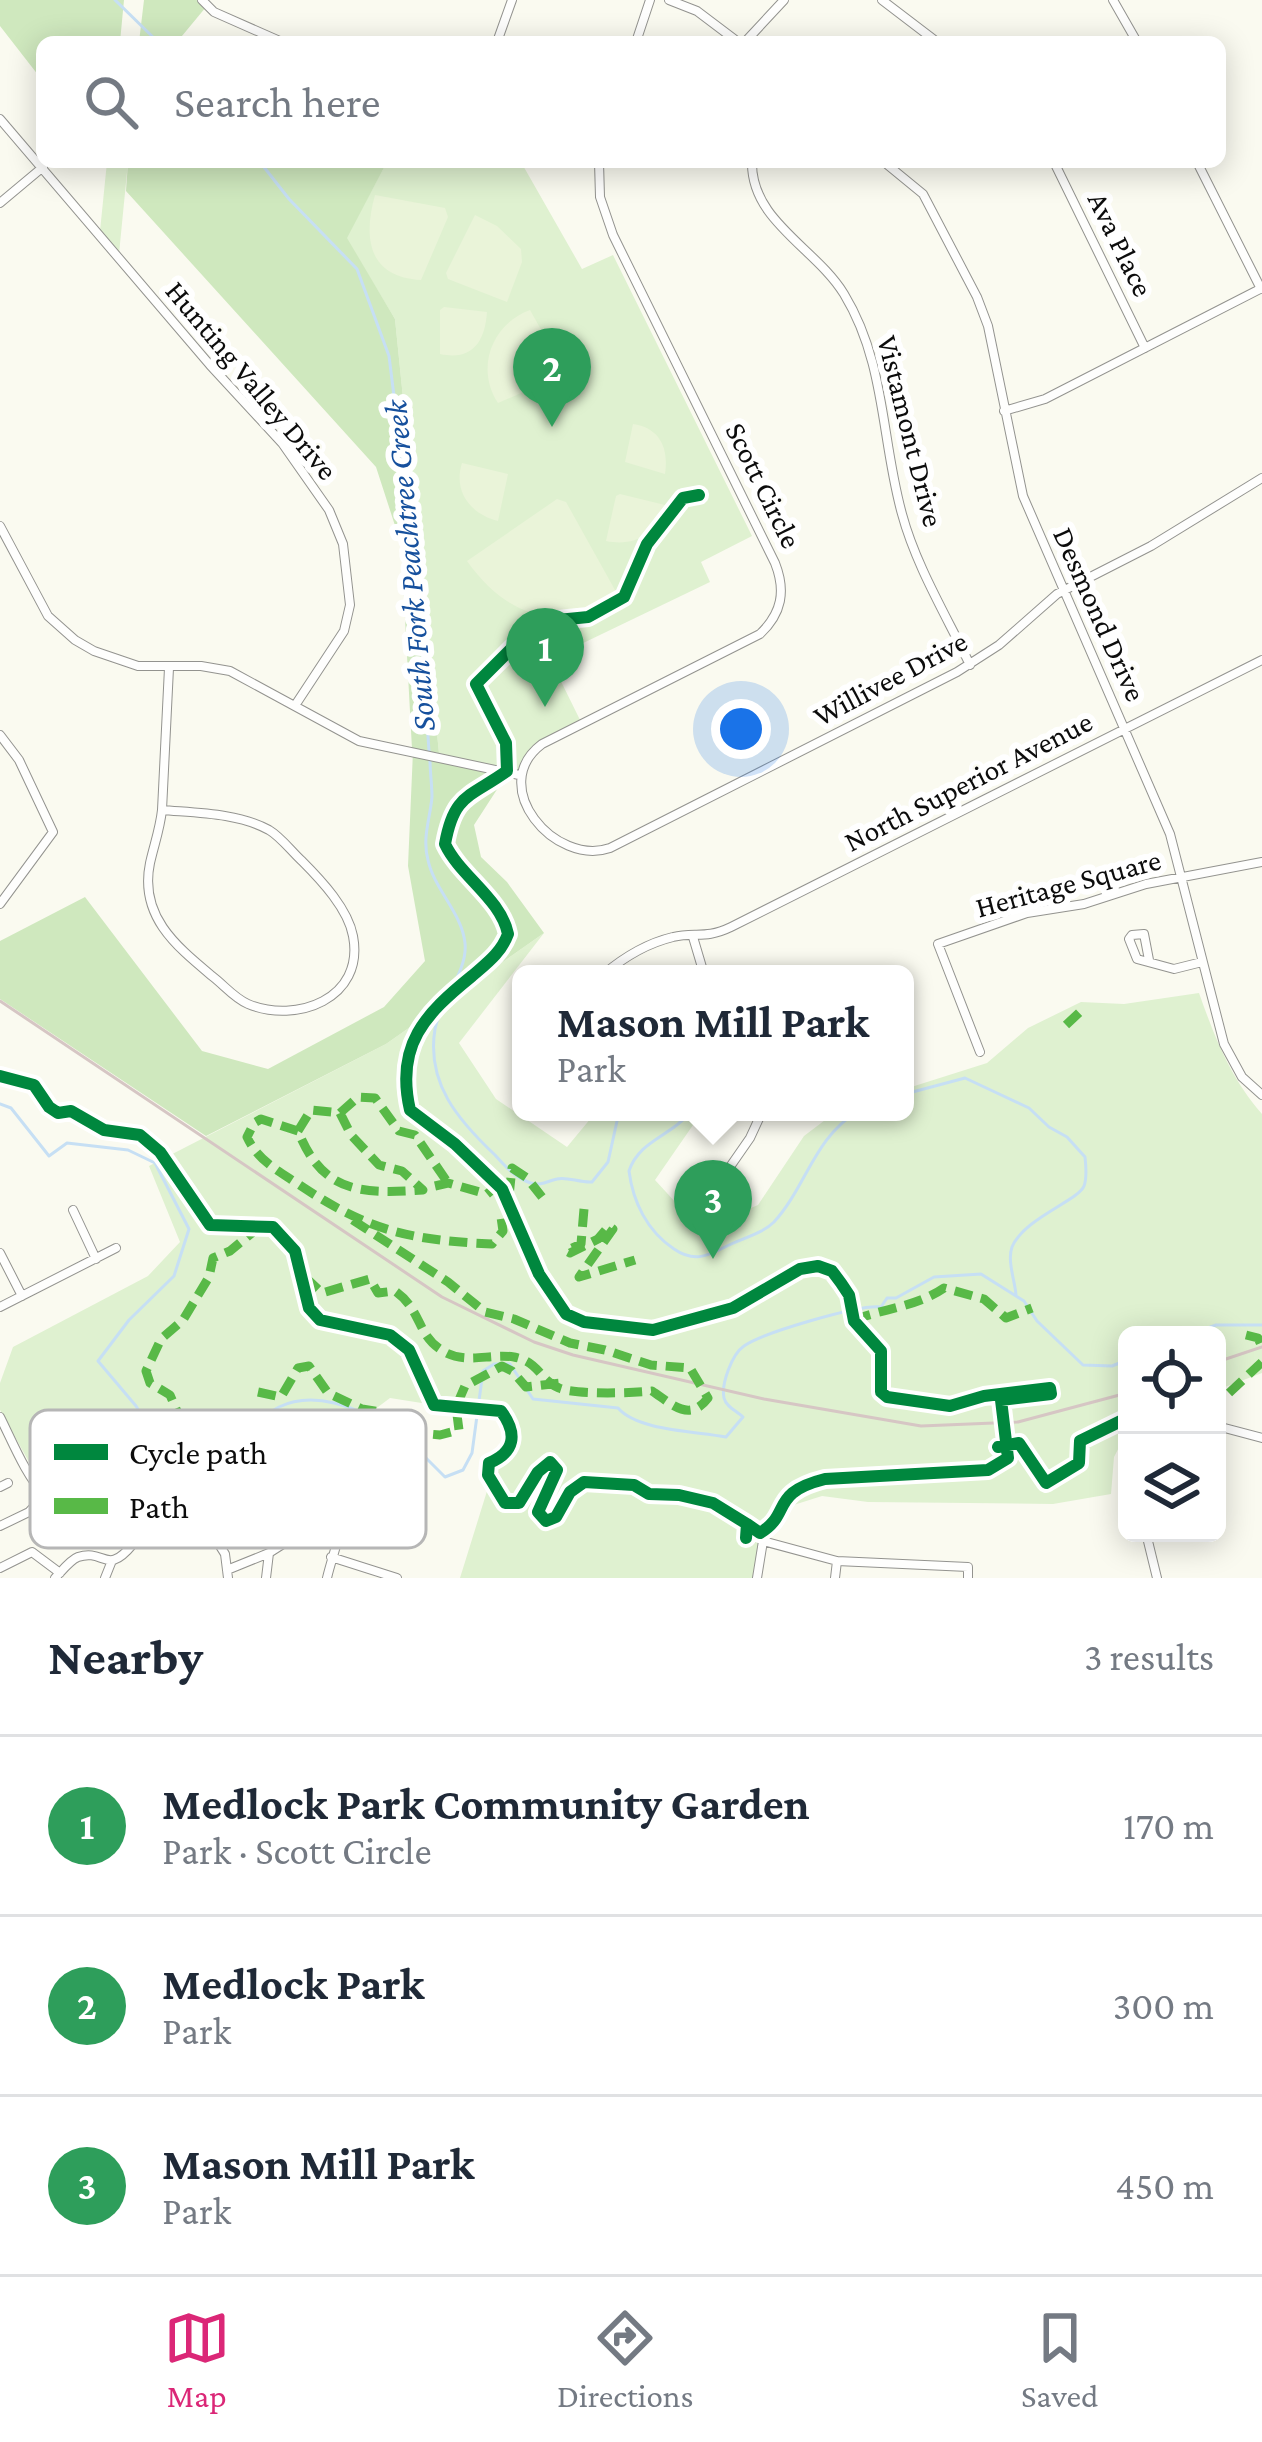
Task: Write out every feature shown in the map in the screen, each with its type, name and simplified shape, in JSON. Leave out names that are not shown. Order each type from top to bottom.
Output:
[{"type":"street","points":[[202,0],[214,13],[268,36]]},
{"type":"street","points":[[499,36],[512,0]]},
{"type":"street","points":[[638,36],[650,0]]},
{"type":"street","points":[[669,0],[707,17],[733,36]]},
{"type":"street","points":[[747,36],[784,0]]},
{"type":"street","points":[[882,0],[929,36]]},
{"type":"street","points":[[1113,0],[1134,36]]},
{"type":"street","name":"Hunting Valley Drive","points":[[0,119],[36,159]]},
{"type":"street","points":[[0,203],[42,168]]},
{"type":"street","name":"Hunting Valley Drive","points":[[44,168],[282,443],[329,510],[343,544],[350,605],[344,631],[296,704]]},
{"type":"street","name":"Scott Circle","points":[[519,775],[542,744],[760,634],[774,618],[782,593],[776,563],[614,235],[600,196],[599,168]]},
{"type":"street","name":"Vistamont Drive","points":[[753,168],[756,191],[774,219],[843,292],[865,336],[878,371],[903,518],[970,665]]},
{"type":"street","name":"Desmond Drive","points":[[891,168],[923,194],[977,297],[991,338],[1022,496],[1170,833],[1224,1044],[1242,1077],[1262,1095]]},
{"type":"street","name":"Ava Place","points":[[1057,168],[1145,347]]},
{"type":"street","points":[[1004,411],[1046,399],[1262,288],[1200,168]]},
{"type":"street","name":"Willivee Drive","points":[[519,775],[523,800],[550,835],[576,852],[595,853],[970,665],[1064,591],[1151,546],[1262,478]]},
{"type":"street","points":[[0,526],[40,602],[61,628],[120,662],[230,671],[359,741],[519,775]]},
{"type":"street","name":"North Superior Avenue","points":[[616,965],[668,938],[693,938],[731,927],[1262,660]]},
{"type":"street","points":[[162,810],[241,820],[271,831],[319,878],[353,934],[349,975],[337,992],[301,1011],[270,1011],[242,1002],[176,947],[159,925],[150,898],[149,868],[162,810],[169,668]]},
{"type":"street","points":[[0,735],[19,760],[53,832],[0,904]]},
{"type":"street","points":[[1183,878],[1262,862]]},
{"type":"street","name":"Heritage Square","points":[[980,1052],[938,944],[1027,913],[1084,904],[1132,887],[1183,878]]},
{"type":"street","points":[[693,938],[701,965]]},
{"type":"street","points":[[1149,960],[1174,969],[1202,962]]},
{"type":"street","points":[[724,1174],[758,1121]]},
{"type":"street","points":[[73,1210],[96,1259]]},
{"type":"street","points":[[0,1307],[116,1248]]},
{"type":"street","points":[[0,1253],[22,1296]]},
{"type":"street","points":[[0,1417],[30,1471]]},
{"type":"street","points":[[1226,1428],[1262,1438]]},
{"type":"street","points":[[0,1526],[30,1511]]},
{"type":"street","points":[[757,1578],[763,1541],[837,1561],[968,1567],[968,1578]]},
{"type":"street","points":[[1148,1542],[1157,1578]]},
{"type":"street","points":[[5,1578],[0,1568],[32,1552],[57,1575],[75,1558],[111,1563],[131,1548]]},
{"type":"street","points":[[227,1574],[277,1548]]},
{"type":"street","points":[[327,1578],[334,1548]]},
{"type":"street","points":[[266,1578],[269,1553]]},
{"type":"street","points":[[332,1557],[397,1578]]},
{"type":"street","points":[[835,1578],[837,1561]]},
{"type":"street","points":[[105,1578],[111,1563]]},
{"type":"green space","points":[[0,0],[124,0],[121,36],[36,36],[36,72],[0,26]]},
{"type":"green space","points":[[144,0],[201,0],[206,7],[182,36],[140,36]]},
{"type":"green space","points":[[106,168],[127,168],[119,254],[100,231]]},
{"type":"green space","points":[[128,168],[384,168],[347,238],[395,319],[439,753],[412,749],[401,544],[376,467],[126,191]]},
{"type":"green space","points":[[384,168],[524,168],[582,269],[613,255],[752,536],[701,562],[710,582],[550,659],[582,724],[535,749],[519,775],[439,753],[395,319],[346,238]]},
{"type":"green space","points":[[375,195],[445,208],[448,217],[421,280],[390,272],[374,252],[370,226]]},
{"type":"green space","points":[[475,215],[497,226],[521,249],[522,262],[507,302],[448,279],[446,273]]},
{"type":"green space","points":[[440,310],[487,312],[480,340],[468,352],[440,354]]},
{"type":"green space","points":[[530,310],[563,369],[560,376],[498,403],[488,376],[491,349],[506,326]]},
{"type":"green space","points":[[633,424],[650,430],[661,441],[665,474],[625,462]]},
{"type":"green space","points":[[462,463],[508,474],[498,521],[479,513],[466,500],[460,483]]},
{"type":"green space","points":[[616,496],[665,505],[656,524],[643,536],[626,542],[606,541]]},
{"type":"green space","points":[[557,499],[566,502],[620,599],[575,614],[535,613],[499,596],[467,561]]},
{"type":"green space","points":[[413,751],[507,774],[474,825],[481,857],[507,882],[544,933],[386,1044],[206,1136],[0,999],[0,941],[85,897],[202,1051],[268,1069],[384,1007],[425,961],[408,866]]},
{"type":"green space","points":[[544,933],[519,965],[512,965],[512,974],[459,1043],[496,1099],[512,1110],[512,1121],[529,1121],[567,1147],[589,1121],[696,1121],[655,1180],[700,1229],[758,1205],[804,1136],[824,1121],[914,1121],[914,1086],[987,1063],[1028,1028],[1081,1002],[1124,1004],[1199,993],[1224,1056],[1262,1114],[1262,1373],[1226,1387],[1226,1326],[1118,1326],[1118,1449],[1111,1494],[1053,1504],[868,1502],[822,1496],[781,1509],[757,1578],[460,1578],[510,1417],[390,1398],[374,1410],[30,1410],[30,1464],[0,1410],[0,1383],[13,1347],[148,1276],[180,1242],[149,1166],[386,1044]]},
{"type":"waterway","name":"South Fork Peachtree Creek","points":[[115,0],[152,36]]},
{"type":"waterway","name":"South Fork Peachtree Creek","points":[[265,168],[357,269],[389,356],[418,588],[429,751]]},
{"type":"waterway","name":"South Fork Peachtree Creek","points":[[430,760],[432,797],[426,852],[465,943],[462,965],[435,1029],[435,1067],[448,1099],[507,1167],[535,1184],[561,1178],[592,1182],[608,1162],[617,1121]]},
{"type":"waterway","name":"South Fork Peachtree Creek","points":[[914,1092],[965,1078],[1029,1108],[1085,1157],[1086,1179],[1080,1191],[1027,1228],[1012,1247],[1016,1295]]},
{"type":"waterway","points":[[0,1104],[11,1108],[49,1156],[67,1143],[128,1150],[155,1163],[189,1229],[174,1276],[129,1320],[98,1361],[138,1410]]},
{"type":"waterway","name":"South Fork Peachtree Creek","points":[[680,1121],[640,1152],[629,1171],[649,1225],[664,1242],[693,1257],[712,1253],[774,1222],[820,1149],[845,1121]]},
{"type":"waterway","points":[[426,1458],[445,1477],[463,1470],[472,1453],[483,1371],[494,1364],[510,1364],[533,1399],[618,1408],[653,1426],[726,1437],[743,1417],[727,1404],[724,1392],[732,1362],[744,1346],[811,1320],[881,1307],[887,1298],[896,1298],[934,1277],[981,1274],[1024,1301],[1037,1321],[1083,1365],[1118,1364]]},
{"type":"waterway","name":"South Fork Peachtree Creek","points":[[1213,1326],[1262,1325]]},
{"type":"waterway","points":[[274,1410],[306,1400],[355,1410]]},
{"type":"railway","points":[[0,1001],[442,1297],[534,1342],[764,1399],[921,1426],[1018,1422],[1118,1395]]},
{"type":"railway","points":[[1226,1359],[1262,1347]]},
{"type":"marked path","points":[[1066,1025],[1083,1009]]},
{"type":"marked path","points":[[340,1113],[358,1097],[375,1098],[399,1131],[415,1135],[448,1183]]},
{"type":"marked path","points":[[298,1131],[311,1110],[340,1113]]},
{"type":"marked path","points":[[340,1113],[351,1135],[379,1165],[402,1171],[423,1190],[347,1186],[320,1167],[298,1131],[261,1119],[247,1137],[280,1173],[344,1211],[388,1230],[492,1244],[503,1231],[500,1210]]},
{"type":"marked path","points":[[509,1196],[512,1168],[542,1197]]},
{"type":"marked path","points":[[435,1186],[448,1183],[487,1194],[498,1185]]},
{"type":"marked path","points":[[584,1209],[581,1244],[566,1251],[598,1239],[609,1226],[613,1229],[579,1277],[635,1260]]},
{"type":"marked path","points":[[305,1277],[322,1293],[370,1279],[378,1293],[395,1291],[403,1298],[427,1336],[449,1354],[523,1359],[559,1388],[590,1393],[652,1391],[687,1410],[708,1398],[690,1368],[651,1365],[570,1343],[485,1312],[348,1217]]},
{"type":"marked path","points":[[176,1410],[170,1395],[150,1383],[146,1371],[161,1339],[183,1320],[209,1277],[213,1258],[230,1251],[258,1228]]},
{"type":"marked path","points":[[853,1320],[944,1288],[984,1299],[1006,1318],[1032,1308]]},
{"type":"marked path","points":[[1246,1335],[1258,1338],[1262,1347]]},
{"type":"marked path","points":[[1229,1393],[1262,1362]]},
{"type":"marked path","points":[[258,1392],[281,1397],[298,1368],[309,1366],[328,1393],[369,1410]]},
{"type":"marked path","points":[[426,1434],[459,1430],[456,1407],[465,1386],[502,1366],[526,1387],[560,1383]]},
{"type":"cycle path","points":[[699,495],[683,498],[647,544],[624,597],[588,617],[548,621],[476,684],[506,743],[507,771],[459,806],[445,844],[497,910],[508,934],[493,957],[428,1018],[411,1049],[406,1087],[410,1110],[502,1189],[539,1274],[566,1314],[584,1322],[653,1330],[733,1308],[800,1269],[818,1266],[832,1271],[841,1283],[849,1295],[854,1321],[881,1351],[881,1392],[887,1397],[950,1406],[984,1396],[1050,1388],[1051,1394],[1001,1400],[1008,1458],[988,1470],[825,1479],[788,1497],[776,1519],[760,1533],[747,1524]]},
{"type":"cycle path","points":[[0,1076],[34,1085],[58,1113],[71,1111],[104,1130],[140,1135],[160,1152],[210,1225],[273,1227],[295,1251],[309,1308],[320,1320],[390,1335],[409,1350],[434,1405],[501,1411],[511,1441],[489,1463],[488,1475],[505,1503],[519,1503],[550,1462],[557,1470],[538,1512],[546,1521],[556,1517],[570,1492],[584,1482],[634,1485],[649,1494],[713,1503],[747,1524],[746,1538]]},
{"type":"cycle path","points":[[998,1447],[1019,1443],[1046,1483],[1079,1463],[1080,1441],[1118,1422]]},
{"type":"place","name":"Medlock Park","points":[[552,427]]},
{"type":"place","name":"Medlock Park Community Garden","points":[[545,707]]},
{"type":"place","name":"Mason Mill Park","points":[[713,1259]]}]
